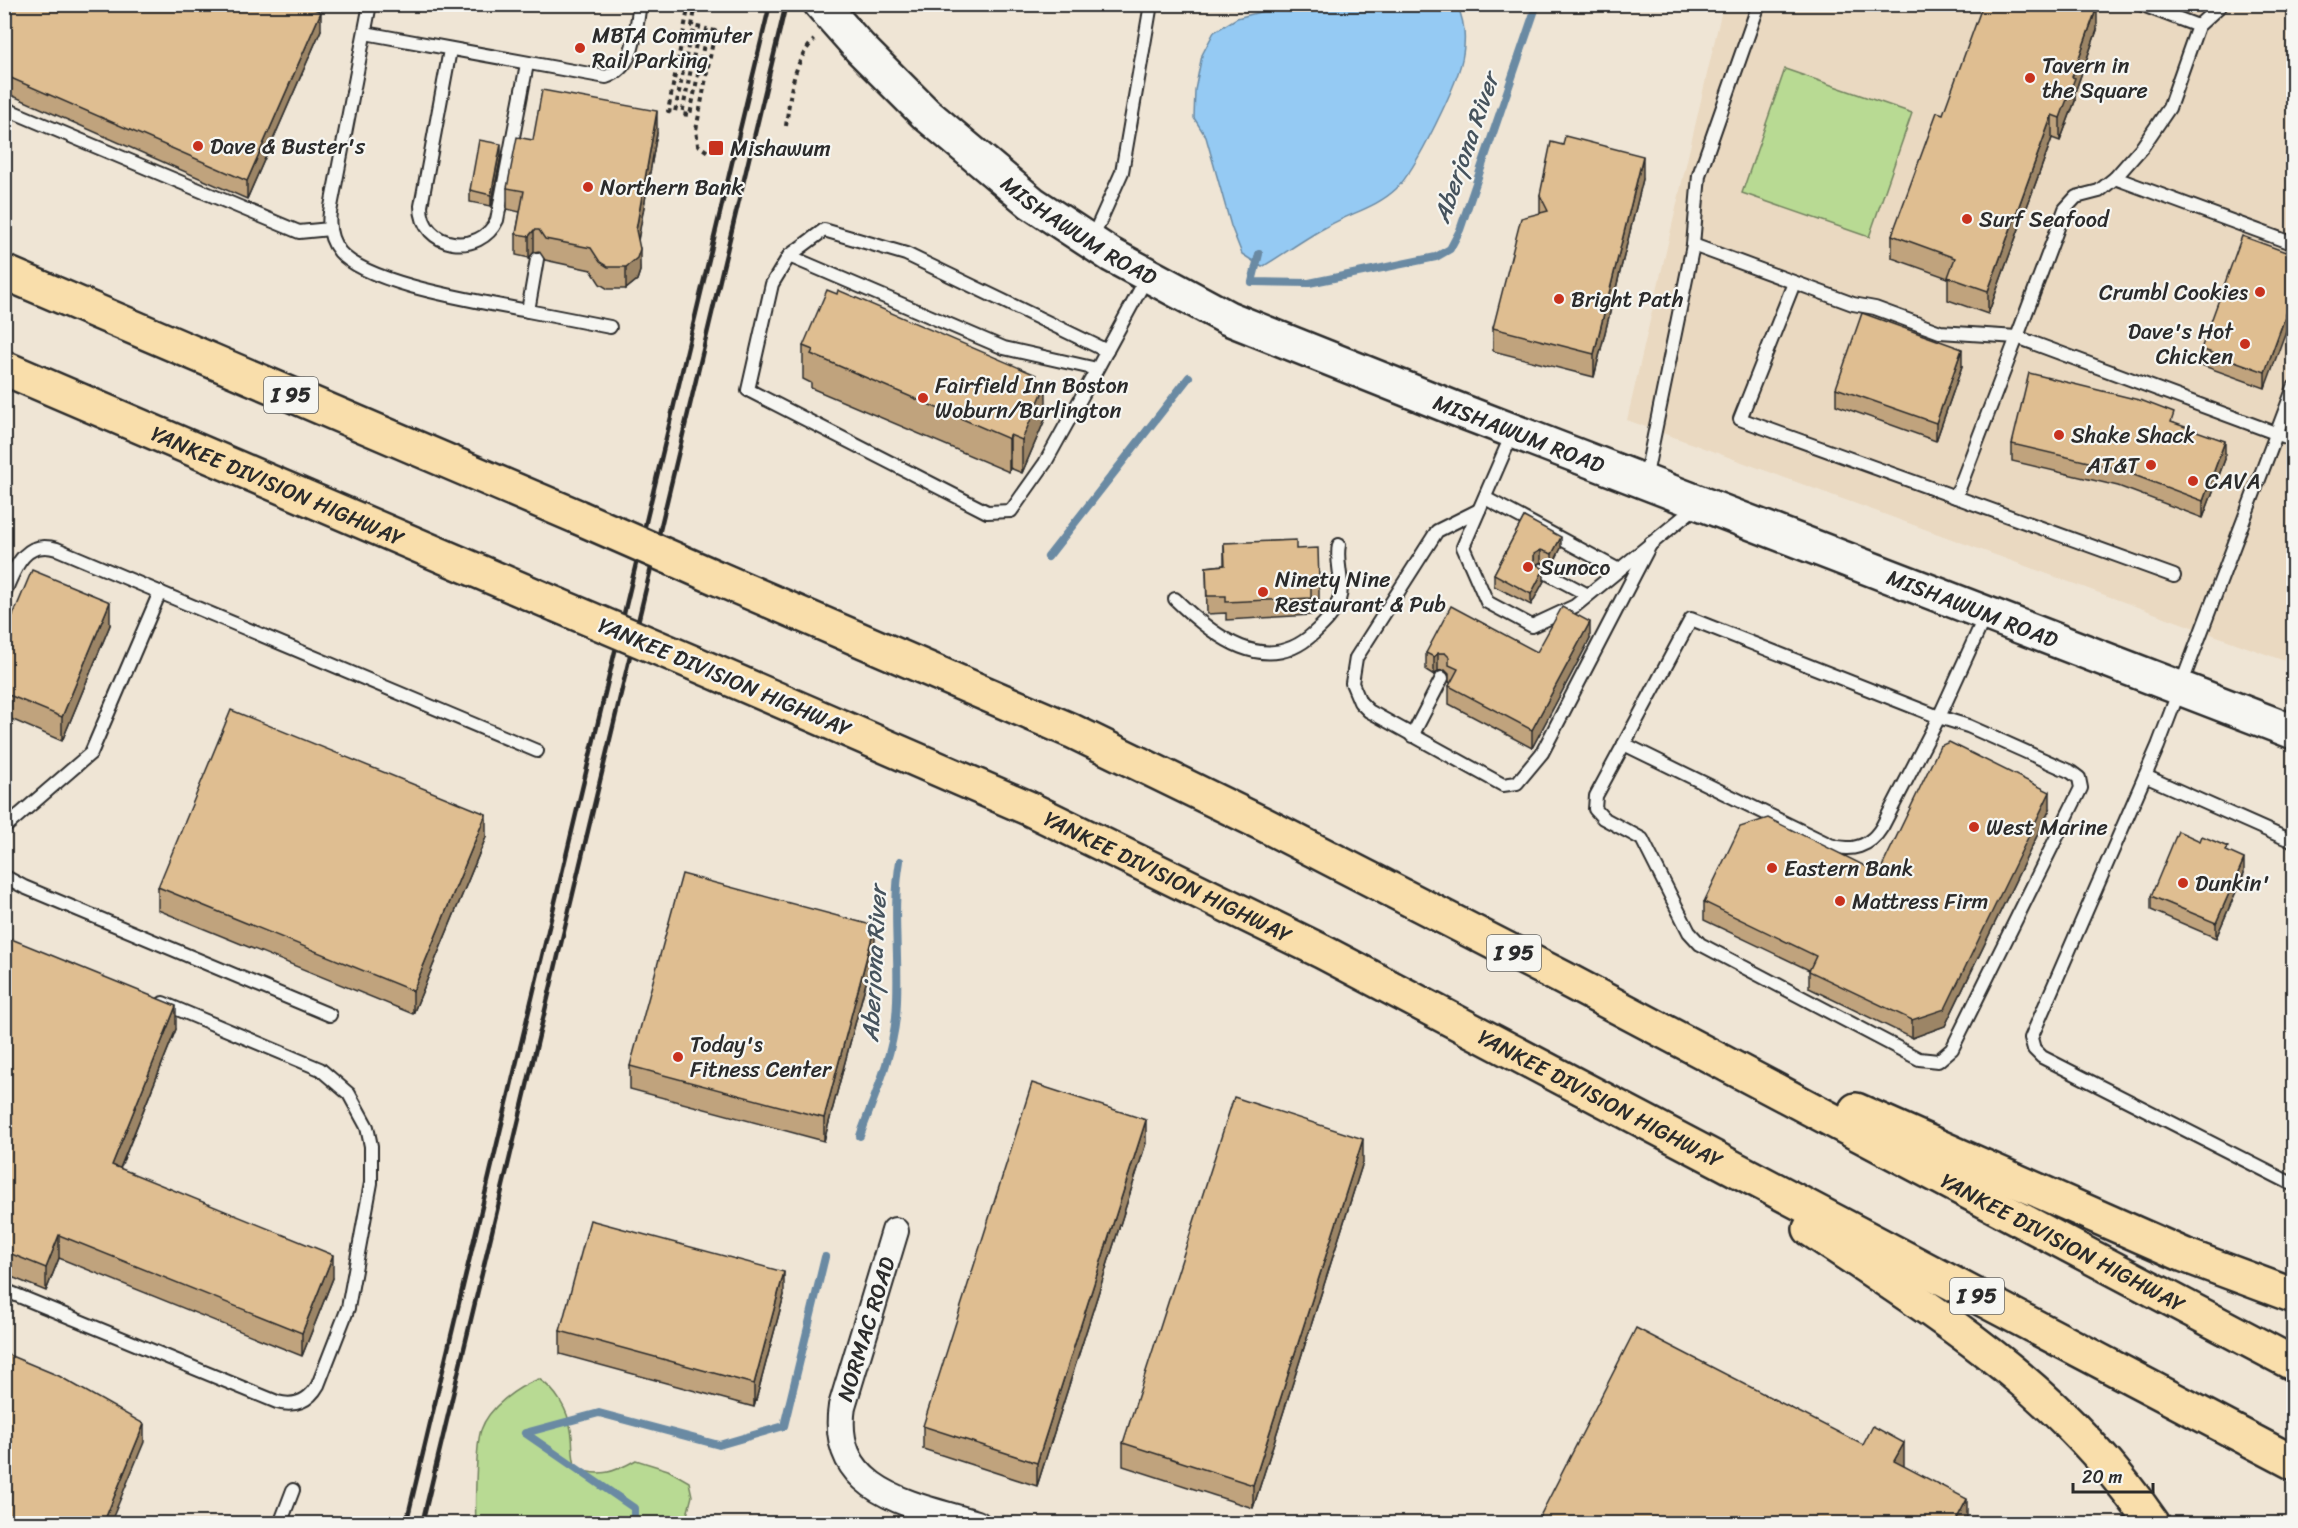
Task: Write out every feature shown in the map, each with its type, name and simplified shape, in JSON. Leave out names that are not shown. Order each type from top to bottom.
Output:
[{"type":"highway","name":"YANKEE DIVISION HIGHWAY","points":[[4,272],[1072,731],[1265,825],[1563,978],[2294,1364]]},
{"type":"highway","name":"YANKEE DIVISION HIGHWAY","points":[[4,368],[939,768],[1123,852],[1323,952],[2294,1463]]},
{"type":"highway","points":[[1563,978],[2032,1190],[2195,1259],[2294,1296]]},
{"type":"highway","points":[[1661,1130],[1994,1355],[2057,1409],[2125,1484],[2153,1524]]},
{"type":"main road","name":"MISHAWUM ROAD","points":[[828,12],[905,94],[953,139],[1032,203],[1090,243],[1147,276],[1238,322],[1644,482],[2294,732]]},
{"type":"street","name":"NORMAC ROAD","points":[[895,1231],[842,1407],[840,1422],[844,1446],[854,1467],[876,1489],[897,1499],[977,1524]]},
{"type":"lane","points":[[370,4],[330,212],[330,229],[339,251],[359,266],[417,288],[610,327]]},
{"type":"lane","points":[[364,33],[594,77],[606,77],[618,72],[627,63],[632,52],[640,4]]},
{"type":"lane","points":[[1090,243],[1122,172],[1151,4]]},
{"type":"lane","points":[[1644,482],[1693,245],[1699,175],[1759,4]]},
{"type":"lane","points":[[2140,4],[2198,26]]},
{"type":"lane","points":[[1956,497],[2065,209],[2076,197],[2099,191],[2115,178],[2143,146],[2169,108],[2198,26],[2222,4]]},
{"type":"lane","points":[[450,50],[421,210],[428,229],[451,244],[463,245],[478,240],[491,230],[497,220],[527,64]]},
{"type":"lane","points":[[4,108],[299,232],[330,229]]},
{"type":"lane","points":[[2115,178],[2294,244]]},
{"type":"lane","points":[[1107,351],[906,254],[824,230],[789,256],[772,284],[748,390],[987,512],[1011,511],[1045,463],[1107,351],[1147,276]]},
{"type":"lane","points":[[1693,245],[1794,283],[1940,332],[2017,337],[2294,440]]},
{"type":"lane","points":[[789,256],[1004,348],[1097,369]]},
{"type":"lane","points":[[528,311],[537,259]]},
{"type":"lane","points":[[1794,283],[1740,419],[2174,576]]},
{"type":"lane","points":[[2294,387],[2145,776],[2033,1031],[2032,1045],[2042,1057],[2294,1185]]},
{"type":"lane","points":[[1514,431],[1463,547],[1487,602],[1532,626],[1575,606],[1700,503]]},
{"type":"lane","points":[[1485,498],[1619,570]]},
{"type":"lane","points":[[1479,510],[1437,531],[1354,664],[1352,684],[1360,702],[1369,711],[1503,785],[1517,783],[1542,753],[1651,543]]},
{"type":"lane","points":[[1175,599],[1205,628],[1221,637],[1262,652],[1287,651],[1309,638],[1324,624],[1336,607],[1341,584],[1340,545]]},
{"type":"lane","points":[[4,594],[22,555],[45,546],[537,751]]},
{"type":"lane","points":[[1541,570],[1588,595]]},
{"type":"lane","points":[[4,828],[91,753],[160,592]]},
{"type":"lane","points":[[1624,744],[1830,845],[1852,848],[1873,839],[1882,827],[1939,717],[1987,613]]},
{"type":"lane","points":[[1692,619],[1939,717],[1968,726],[2072,772],[2079,778],[2081,788],[1952,1049],[1942,1059],[1933,1062],[1919,1059],[1703,946],[1694,938],[1642,839],[1603,818],[1595,808],[1596,796],[1624,744],[1692,619]]},
{"type":"lane","points":[[1412,736],[1442,678]]},
{"type":"lane","points":[[2145,776],[2294,842]]},
{"type":"lane","points":[[4,876],[24,887],[330,1015]]},
{"type":"lane","points":[[4,1290],[283,1404],[301,1402],[311,1396],[318,1385],[347,1314],[371,1183],[371,1146],[359,1110],[348,1094],[320,1069],[148,997]]},
{"type":"lane","points":[[280,1524],[293,1490]]},
{"type":"path","points":[[689,4],[668,111],[675,112],[691,32],[698,34],[682,114],[690,116],[707,29]]},
{"type":"path","points":[[696,4],[692,26],[715,31],[696,136],[700,148],[708,152]]},
{"type":"path","points":[[786,126],[793,79],[804,50],[828,12]]},
{"type":"shaded area","points":[[1723,5],[2293,5],[2293,664],[1627,420]]},
{"type":"green space","points":[[1785,69],[1912,113],[1869,237],[1742,193]]},
{"type":"green space","points":[[539,1379],[556,1395],[567,1415],[576,1468],[600,1473],[621,1468],[636,1460],[668,1470],[689,1482],[692,1496],[685,1523],[476,1523],[477,1461],[481,1430],[490,1413],[497,1406],[522,1387]]},
{"type":"water","points":[[1287,5],[1457,5],[1463,23],[1464,48],[1454,84],[1436,124],[1414,164],[1396,189],[1372,205],[1319,231],[1262,267],[1242,254],[1231,226],[1206,137],[1194,118],[1195,90],[1202,55],[1214,32],[1237,18]]},
{"type":"building","name":"Dave & Buster's","points":[[4,4],[303,4],[321,12],[247,181],[4,75]]},
{"type":"building","points":[[1983,4],[2091,4],[2097,7],[2060,118],[2052,115],[1988,291],[1948,277],[1955,258],[1892,235],[1937,112],[1943,114]]},
{"type":"building","name":"Northern Bank","points":[[542,90],[657,111],[636,230],[640,249],[637,258],[626,267],[608,267],[600,262],[591,248],[545,239],[539,230],[534,230],[529,236],[516,234],[524,191],[507,188],[517,137],[533,140]]},
{"type":"building","name":"Bright Path","points":[[1565,136],[1643,156],[1594,354],[1493,328],[1521,218],[1548,211],[1540,195],[1551,142],[1563,145]]},
{"type":"building","points":[[479,140],[501,144],[491,195],[470,190]]},
{"type":"building","points":[[2242,236],[2294,255],[2294,292],[2265,372],[2201,349]]},
{"type":"building","points":[[827,290],[837,294],[838,290],[1036,375],[1034,379],[1046,384],[1022,440],[1010,435],[1009,439],[811,354],[813,350],[803,346]]},
{"type":"building","points":[[1862,313],[1962,349],[1936,423],[1836,388]]},
{"type":"building","points":[[2029,373],[2143,401],[2174,413],[2171,422],[2225,441],[2203,501],[2118,469],[2012,444]]},
{"type":"building","name":"Sunoco","points":[[1524,517],[1561,537],[1552,554],[1541,550],[1534,554],[1534,563],[1544,569],[1531,594],[1494,574]]},
{"type":"building","name":"Ninety Nine Restaurant & Pub","points":[[1296,540],[1296,549],[1318,548],[1319,582],[1311,582],[1311,598],[1226,602],[1226,596],[1207,596],[1206,567],[1225,565],[1224,543]]},
{"type":"building","points":[[32,570],[110,602],[62,717],[4,693],[4,637]]},
{"type":"building","points":[[1451,606],[1537,652],[1562,607],[1590,622],[1532,730],[1449,686],[1458,669],[1449,665],[1449,657],[1445,653],[1438,653],[1434,657],[1426,653]]},
{"type":"building","points":[[231,710],[486,814],[413,991],[158,887]]},
{"type":"building","points":[[1949,742],[2050,792],[1945,1009],[1912,1020],[1809,971],[1816,956],[1704,902],[1740,827],[1768,818],[1879,873],[1940,746]]},
{"type":"building","points":[[2178,831],[2200,841],[2202,836],[2228,847],[2226,851],[2244,859],[2216,923],[2151,896]]},
{"type":"building","points":[[682,874],[875,926],[824,1118],[630,1066]]},
{"type":"building","points":[[4,936],[176,1006],[112,1165],[333,1255],[302,1333],[59,1235],[46,1268],[4,1251]]},
{"type":"building","points":[[1032,1083],[1146,1120],[1037,1463],[923,1426]]},
{"type":"building","points":[[1234,1097],[1363,1139],[1253,1485],[1123,1443]]},
{"type":"building","points":[[590,1220],[784,1272],[754,1384],[560,1331]]},
{"type":"building","points":[[1636,1328],[1863,1445],[1873,1426],[1904,1443],[1894,1461],[1967,1499],[1954,1524],[1536,1524]]},
{"type":"building","points":[[4,1353],[59,1376],[144,1424],[103,1524],[4,1524]]},
{"type":"waterway","name":"Aberjona River","points":[[1259,254],[1252,282],[1309,283],[1436,257],[1450,249],[1460,230],[1537,4]]},
{"type":"waterway","name":"Aberjona River","points":[[1048,557],[1189,377]]},
{"type":"waterway","name":"Aberjona River","points":[[860,1136],[882,1077],[894,1032],[897,997],[896,900],[900,861]]},
{"type":"waterway","name":"Aberjona River","points":[[634,1524],[634,1508],[525,1433],[599,1413],[719,1445],[784,1426],[825,1257]]},
{"type":"railway","points":[[406,1524],[770,4]]},
{"type":"railway","points":[[422,1524],[786,4]]},
{"type":"place","name":"MBTA Commuter Rail Parking","points":[[580,48]]},
{"type":"place","name":"Tavern in the Square","points":[[2030,78]]},
{"type":"place","name":"Dave & Buster's","points":[[198,146]]},
{"type":"place","name":"Mishawum","points":[[716,148]]},
{"type":"place","name":"Northern Bank","points":[[588,187]]},
{"type":"place","name":"Surf Seafood","points":[[1967,219]]},
{"type":"place","name":"Crumbl Cookies","points":[[2260,292]]},
{"type":"place","name":"Bright Path","points":[[1559,299]]},
{"type":"place","name":"Dave's Hot Chicken","points":[[2245,344]]},
{"type":"place","name":"Fairfield Inn Boston Woburn/Burlington","points":[[923,398]]},
{"type":"place","name":"Shake Shack","points":[[2059,435]]},
{"type":"place","name":"AT&T","points":[[2151,465]]},
{"type":"place","name":"CAVA","points":[[2193,481]]},
{"type":"place","name":"Sunoco","points":[[1528,567]]},
{"type":"place","name":"Ninety Nine Restaurant & Pub","points":[[1263,592]]},
{"type":"place","name":"West Marine","points":[[1974,827]]},
{"type":"place","name":"Eastern Bank","points":[[1772,868]]},
{"type":"place","name":"Dunkin'","points":[[2183,883]]},
{"type":"place","name":"Mattress Firm","points":[[1840,901]]},
{"type":"place","name":"Today's Fitness Center","points":[[678,1057]]}]
